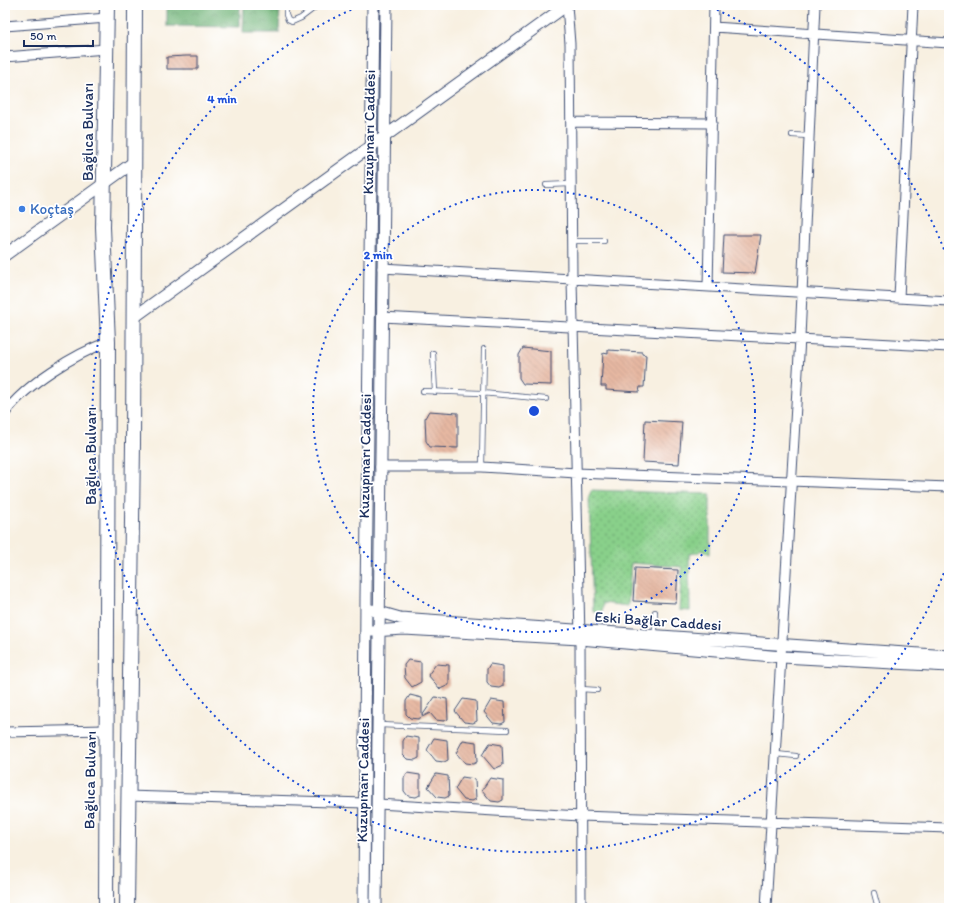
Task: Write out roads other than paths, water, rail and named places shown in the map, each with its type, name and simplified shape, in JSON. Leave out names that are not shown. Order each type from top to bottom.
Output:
[{"type":"main road","points":[[127,908],[135,5]]},
{"type":"main road","name":"Bağlıca Bulvarı","points":[[106,908],[108,342],[103,227],[107,12]]},
{"type":"street","name":"Kuzupınarı Caddesi","points":[[364,908],[365,630],[373,5]]},
{"type":"street","name":"Kuzupınarı Caddesi","points":[[376,908],[386,5]]},
{"type":"street","points":[[133,318],[567,5]]},
{"type":"street","points":[[567,5],[570,44],[571,241],[580,635],[580,908]]},
{"type":"street","points":[[708,287],[714,5]]},
{"type":"street","points":[[766,908],[800,338],[815,5]]},
{"type":"street","points":[[900,298],[914,5]]},
{"type":"street","points":[[5,26],[107,12]]},
{"type":"street","points":[[714,27],[949,42]]},
{"type":"street","points":[[5,57],[106,49]]},
{"type":"street","points":[[571,122],[712,123]]},
{"type":"street","points":[[5,255],[134,162]]},
{"type":"street","points":[[382,268],[949,301]]},
{"type":"street","points":[[382,317],[574,328],[800,338],[949,348]]},
{"type":"street","points":[[5,413],[8,406],[38,381],[86,350],[108,342]]},
{"type":"street","points":[[380,467],[482,468],[949,487]]},
{"type":"street","name":"Eski Bağlar Caddesi","points":[[366,610],[379,611],[400,618],[580,635],[782,657],[949,666]]},
{"type":"street","name":"Eski Bağlar Caddesi","points":[[365,630],[379,632],[404,629],[655,636],[949,656]]},
{"type":"street","points":[[5,732],[107,730]]},
{"type":"street","points":[[127,796],[365,804]]},
{"type":"street","points":[[378,804],[580,816],[949,828]]},
{"type":"lane","points":[[286,5],[286,15],[288,20],[292,22],[301,18],[318,5]]},
{"type":"lane","points":[[792,135],[809,136]]},
{"type":"lane","points":[[546,185],[571,184]]},
{"type":"lane","points":[[571,241],[604,241]]},
{"type":"lane","points":[[482,468],[482,393],[484,349]]},
{"type":"lane","points":[[433,353],[436,392]]},
{"type":"lane","points":[[423,391],[482,393],[546,399]]},
{"type":"lane","points":[[655,612],[655,636]]},
{"type":"lane","points":[[580,689],[597,690]]},
{"type":"lane","points":[[378,725],[507,730]]},
{"type":"lane","points":[[776,754],[796,756]]},
{"type":"lane","points":[[874,893],[878,908]]},
{"type":"place","name":"Koçtaş","points":[[22,209]]}]
